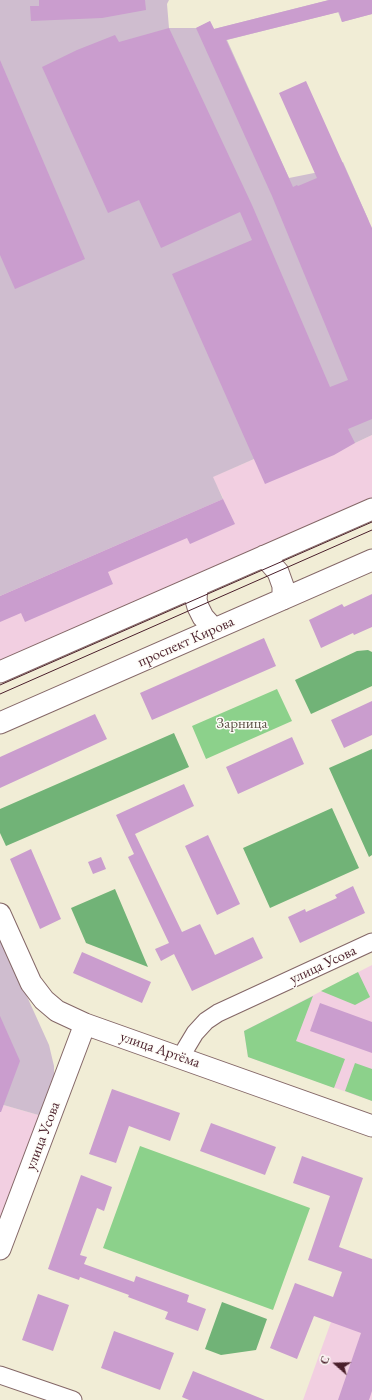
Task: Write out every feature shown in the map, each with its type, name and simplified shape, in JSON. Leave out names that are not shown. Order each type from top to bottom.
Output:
[{"type":"main road","points":[[0,672],[372,509]]},
{"type":"main road","points":[[264,556],[273,566],[281,579],[283,586],[283,599]]},
{"type":"main road","name":"проспект Кирова","points":[[0,723],[372,560]]},
{"type":"main road","points":[[196,586],[196,600],[198,607],[203,617],[214,629]]},
{"type":"main road","name":"улица Артёма","points":[[0,914],[31,983],[44,1000],[57,1011],[85,1024],[372,1126]]},
{"type":"main road","name":"улица Усова","points":[[0,1249],[85,1024]]},
{"type":"street","name":"улица Усова","points":[[182,1058],[195,1033],[206,1021],[218,1013],[372,942]]},
{"type":"street","points":[[0,1375],[73,1400]]},
{"type":"shaded area","points":[[0,0],[169,0],[167,4],[169,28],[196,28],[210,21],[214,29],[329,0],[372,0],[372,14],[342,22],[338,12],[227,40],[289,178],[324,171],[343,162],[368,219],[372,235],[372,435],[355,443],[254,459],[213,477],[223,499],[0,596]]},
{"type":"shaded area","points":[[372,435],[372,498],[0,661],[0,596],[223,498],[212,477],[254,459],[355,443]]},
{"type":"shaded area","points":[[0,937],[49,1045],[54,1066],[54,1082],[42,1116],[0,1104]]},
{"type":"shaded area","points":[[372,965],[372,1101],[248,1057],[244,1031]]},
{"type":"shaded area","points":[[0,1104],[42,1116],[0,1227]]},
{"type":"shaded area","points":[[372,1318],[372,1400],[303,1400],[331,1322]]},
{"type":"green space","points":[[368,650],[372,652],[372,686],[311,714],[295,680],[357,651]]},
{"type":"green space","name":"Зарница","points":[[277,689],[292,721],[206,759],[192,726]]},
{"type":"green space","points":[[174,733],[189,767],[6,846],[0,833],[0,809]]},
{"type":"green space","points":[[372,749],[372,855],[369,857],[329,768]]},
{"type":"green space","points":[[332,808],[359,868],[270,908],[243,848]]},
{"type":"green space","points":[[115,889],[148,967],[86,943],[71,908]]},
{"type":"green space","points":[[358,972],[370,997],[355,1005],[321,991]]},
{"type":"green space","points":[[313,996],[296,1041],[345,1059],[334,1088],[248,1057],[244,1031]]},
{"type":"green space","points":[[355,1063],[372,1069],[372,1101],[345,1091]]},
{"type":"green space","points":[[140,1146],[310,1208],[273,1310],[103,1248]]},
{"type":"green space","points":[[222,1302],[267,1319],[256,1350],[221,1355],[205,1349]]},
{"type":"building","points":[[39,0],[145,0],[146,10],[102,18],[31,21],[30,6],[39,6]]},
{"type":"building","points":[[329,0],[372,0],[372,14],[342,22],[339,12],[226,40],[293,187],[317,178],[279,93],[306,81],[372,228],[372,419],[348,429],[355,443],[334,455],[265,484],[172,274],[252,240],[240,212],[161,248],[139,200],[108,213],[42,67],[77,50],[115,35],[119,42],[169,28],[252,205],[330,387],[348,380],[272,196],[196,28],[210,21],[214,29]]},
{"type":"building","points":[[0,60],[85,259],[15,289],[0,255]]},
{"type":"building","points":[[223,499],[235,524],[190,544],[187,538],[108,572],[113,584],[25,622],[21,613],[0,622],[0,596]]},
{"type":"building","points":[[372,594],[372,627],[354,635],[353,633],[321,648],[309,620],[342,604],[344,607]]},
{"type":"building","points":[[264,638],[276,666],[152,720],[140,693]]},
{"type":"building","points":[[372,701],[372,735],[344,748],[331,720]]},
{"type":"building","points":[[95,714],[107,739],[0,788],[0,757]]},
{"type":"building","points":[[292,737],[304,764],[238,794],[226,767]]},
{"type":"building","points":[[184,784],[194,806],[135,834],[182,932],[200,924],[215,955],[253,937],[263,958],[192,991],[174,954],[161,961],[155,949],[169,943],[128,857],[134,854],[116,815]]},
{"type":"building","points":[[208,835],[240,904],[217,915],[185,846]]},
{"type":"building","points":[[31,849],[61,919],[40,929],[10,859]]},
{"type":"building","points":[[101,857],[106,869],[93,874],[88,862]]},
{"type":"building","points":[[353,886],[365,913],[300,943],[288,917],[305,909],[306,912],[337,898],[335,895]]},
{"type":"building","points":[[82,952],[151,982],[142,1003],[73,973]]},
{"type":"building","points":[[320,1003],[372,1022],[372,1053],[310,1031]]},
{"type":"building","points":[[0,1016],[20,1061],[1,1112],[0,1112]]},
{"type":"building","points":[[112,1089],[180,1113],[170,1141],[129,1126],[116,1163],[89,1154]]},
{"type":"building","points":[[211,1123],[276,1147],[265,1175],[200,1151]]},
{"type":"building","points":[[302,1156],[363,1178],[339,1247],[372,1259],[372,1391],[369,1400],[338,1400],[361,1333],[314,1316],[297,1359],[270,1348],[295,1283],[333,1297],[342,1272],[308,1260],[330,1196],[293,1183]]},
{"type":"building","points":[[81,1175],[112,1187],[104,1211],[97,1208],[80,1255],[87,1257],[84,1264],[134,1282],[136,1276],[189,1295],[187,1302],[206,1309],[198,1331],[165,1319],[168,1312],[128,1297],[129,1295],[80,1277],[79,1280],[48,1269]]},
{"type":"building","points":[[38,1294],[69,1305],[53,1351],[22,1340]]},
{"type":"building","points":[[114,1331],[174,1353],[160,1390],[101,1368]]},
{"type":"building","points":[[193,1371],[265,1400],[189,1400],[182,1397]]},
{"type":"tram line","points":[[0,685],[372,522]]},
{"type":"tram line","points":[[0,694],[372,530]]}]
